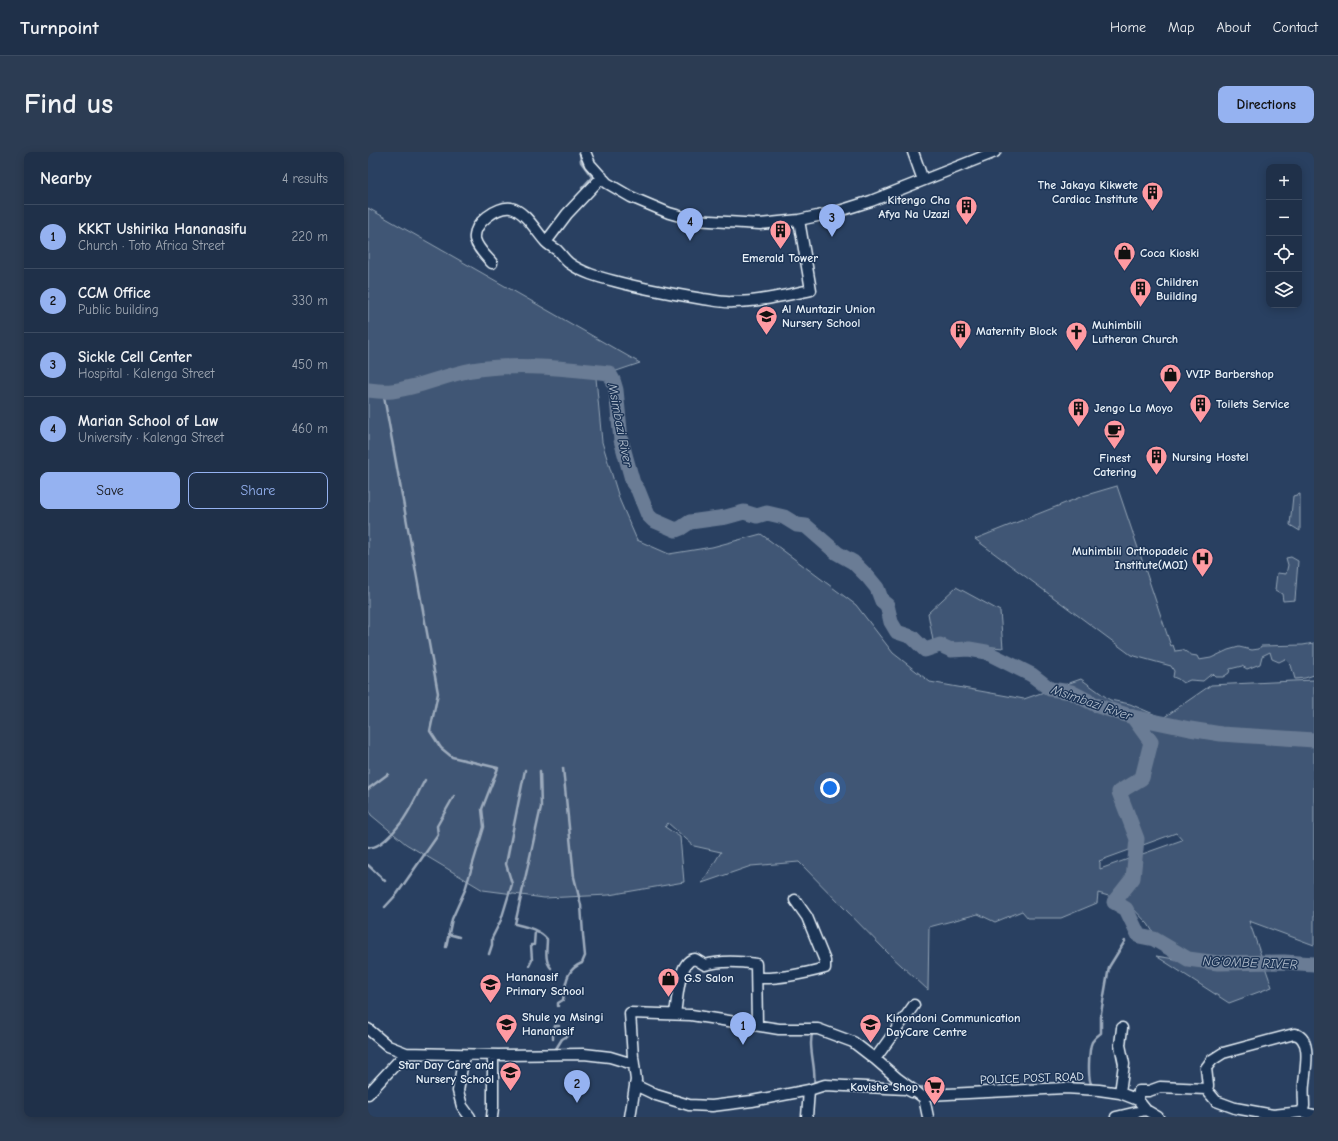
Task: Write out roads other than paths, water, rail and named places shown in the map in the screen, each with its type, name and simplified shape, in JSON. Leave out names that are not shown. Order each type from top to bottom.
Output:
[{"type":"street","points":[[585,152],[590,164],[607,183],[631,197],[669,213],[694,220],[760,224],[799,220],[836,212],[871,201],[995,152]]},
{"type":"street","points":[[912,152],[924,180]]},
{"type":"street","points":[[546,242],[567,214],[602,177]]},
{"type":"street","points":[[492,263],[478,247],[475,238],[478,227],[484,220],[498,210],[509,208],[517,210],[533,224],[546,242],[557,250],[569,263],[586,273],[669,294],[732,303],[810,290],[799,220]]},
{"type":"street","points":[[757,978],[773,978],[808,973],[825,968],[825,961],[807,917],[796,900]]},
{"type":"street","points":[[675,1013],[682,970],[692,959],[696,959],[704,965],[728,961],[756,964],[757,1025]]},
{"type":"street","points":[[875,1059],[914,1005]]},
{"type":"street","points":[[630,1117],[636,1080],[633,1064],[630,1013],[675,1013],[691,1014],[779,1029],[818,1028],[852,1042],[924,1098],[928,1117]]},
{"type":"street","points":[[1120,1093],[1124,1064],[1120,1045],[1122,1028]]},
{"type":"street","points":[[368,1029],[388,1046],[406,1053],[464,1055],[584,1054],[610,1057],[633,1064]]},
{"type":"street","points":[[1206,1089],[1208,1086],[1206,1068],[1212,1060],[1224,1052],[1294,1034],[1301,1036],[1310,1047],[1306,1067],[1309,1088],[1302,1112]]},
{"type":"street","points":[[368,1094],[406,1053]]},
{"type":"street","points":[[464,1055],[458,1091],[462,1106],[470,1117]]},
{"type":"street","points":[[492,1055],[492,1117]]},
{"type":"street","points":[[635,1085],[656,1095],[689,1105],[712,1106],[752,1101],[809,1090],[825,1084],[906,1089],[924,1098]]},
{"type":"street","points":[[1158,1117],[1146,1110],[1138,1100],[1139,1090],[1149,1091],[1160,1087],[1206,1089],[1216,1101],[1235,1108],[1273,1116],[1302,1112],[1314,1115]]},
{"type":"street","name":"POLICE POST ROAD","points":[[924,1098],[928,1095],[1065,1088],[1120,1093],[1138,1100]]},
{"type":"street","points":[[807,1117],[809,1090]]},
{"type":"street","points":[[1116,1117],[1146,1110]]},
{"type":"waterway","points":[[580,152],[581,162],[592,177],[582,188]]},
{"type":"waterway","name":"Msimbazi River","points":[[368,390],[392,391],[462,372],[489,368],[540,367],[609,373],[616,390],[621,440],[633,483],[638,490],[648,515],[653,520],[676,530],[690,522],[726,517],[744,512],[757,516],[767,513],[784,517],[797,525],[806,526],[837,553],[853,562],[877,588],[882,601],[887,605],[891,622],[897,632],[912,637],[925,650],[940,645],[951,650],[969,649],[986,652],[1032,675],[1050,689],[1071,692],[1098,706],[1133,717],[1221,734],[1314,740]]},
{"type":"waterway","points":[[383,391],[438,693],[430,731],[441,748],[452,757],[498,768],[482,809],[484,827],[465,890],[452,919],[446,947]]},
{"type":"waterway","name":"NG'OMBE RIVER","points":[[1133,717],[1151,742],[1142,778],[1119,792],[1137,839],[1133,878],[1114,902],[1126,909],[1139,936],[1154,939],[1188,959],[1218,963],[1284,962],[1314,964]]},
{"type":"waterway","points":[[558,1006],[558,1003],[563,1000],[569,974],[572,969],[582,963],[585,956],[581,905],[574,877],[563,768]]},
{"type":"waterway","points":[[489,954],[492,945],[492,938],[501,920],[512,884],[506,864],[525,770]]},
{"type":"waterway","points":[[540,771],[541,807],[515,924],[528,927],[547,939],[547,961],[551,968]]},
{"type":"waterway","points":[[368,789],[388,774]]},
{"type":"waterway","points":[[368,847],[376,846],[390,836],[404,819],[425,780]]},
{"type":"waterway","points":[[385,907],[397,894],[438,835],[437,826],[454,796]]},
{"type":"waterway","points":[[368,865],[385,881]]},
{"type":"waterway","points":[[529,966],[532,960],[531,945],[534,945],[535,931]]},
{"type":"waterway","points":[[448,934],[459,937]]},
{"type":"waterway","points":[[1092,1085],[1089,1077],[1089,1057],[1091,1045],[1101,1033],[1101,1013],[1109,967],[1125,941]]},
{"type":"waterway","points":[[553,1039],[553,1030],[555,1026],[559,1026]]},
{"type":"waterway","points":[[813,1031],[811,1037],[811,1050],[815,1079],[814,1085]]},
{"type":"waterway","points":[[554,1052],[562,1039],[569,1035]]},
{"type":"waterway","points":[[916,1087],[949,1089]]},
{"type":"waterway","points":[[1126,1090],[1135,1092]]},
{"type":"place","name":"The Jakaya Kikwete Cardiac Institute","points":[[1153,212]]},
{"type":"place","name":"Kitengo Cha Afya Na Uzazi","points":[[966,226]]},
{"type":"place","name":"Sickle Cell Center","points":[[832,237]]},
{"type":"place","name":"Marian School of Law","points":[[690,241]]},
{"type":"place","name":"Emerald Tower","points":[[780,250]]},
{"type":"place","name":"Coca Kioski","points":[[1125,272]]},
{"type":"place","name":"Children Building","points":[[1141,308]]},
{"type":"place","name":"Al Muntazir Union Nursery School","points":[[767,336]]},
{"type":"place","name":"Maternity Block","points":[[960,350]]},
{"type":"place","name":"Muhimbili Lutheran Church","points":[[1077,352]]},
{"type":"place","name":"VVIP Barbershop","points":[[1170,394]]},
{"type":"place","name":"Toilets Service","points":[[1200,424]]},
{"type":"place","name":"Jengo La Moyo","points":[[1079,428]]},
{"type":"place","name":"Finest Catering","points":[[1115,450]]},
{"type":"place","name":"Nursing Hostel","points":[[1156,476]]},
{"type":"place","name":"Muhimbili Orthopadeic Institute(MOI)","points":[[1203,578]]},
{"type":"place","name":"G.S Salon","points":[[668,998]]},
{"type":"place","name":"Hananasif Primary School","points":[[491,1004]]},
{"type":"place","name":"Shule ya Msingi Hananasif","points":[[507,1044]]},
{"type":"place","name":"Kinondoni Communication DayCare Centre","points":[[870,1044]]},
{"type":"place","name":"KKKT Ushirika Hananasifu","points":[[743,1045]]},
{"type":"place","name":"Star Day Care and Nursery School","points":[[510,1092]]},
{"type":"place","name":"CCM Office","points":[[577,1103]]},
{"type":"place","name":"Kavishe Shop","points":[[934,1106]]}]
